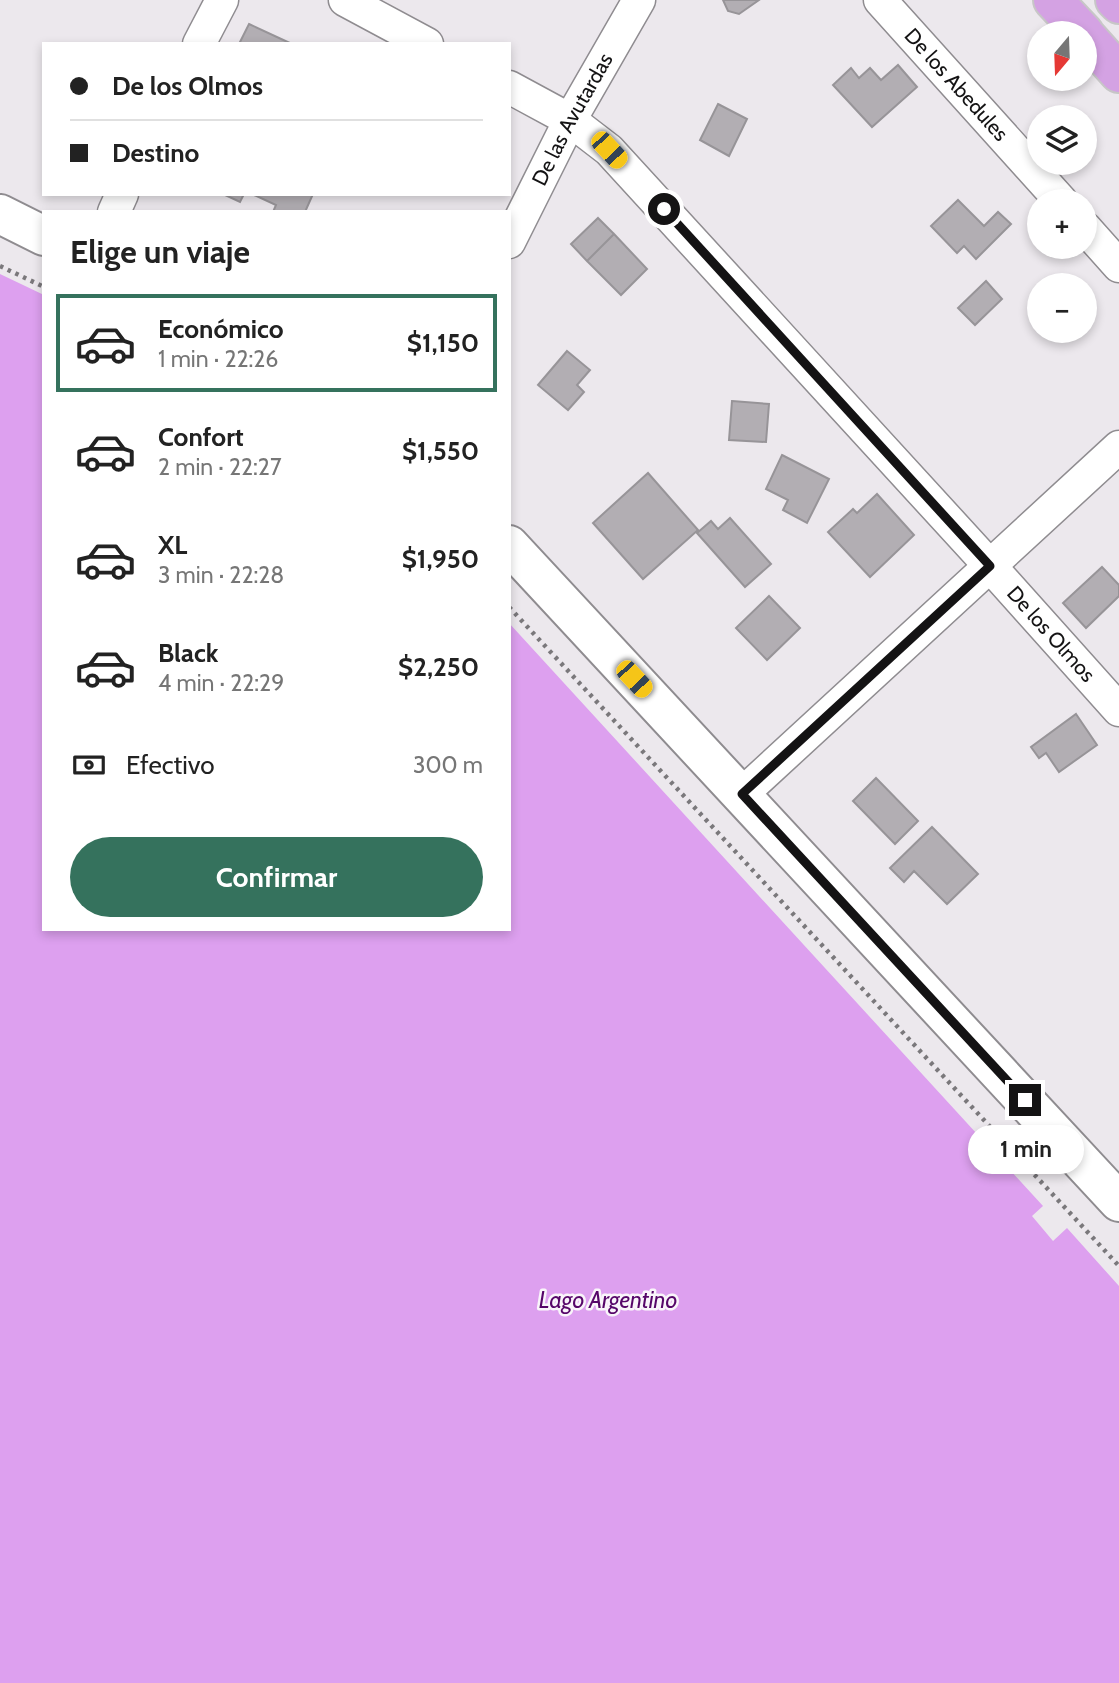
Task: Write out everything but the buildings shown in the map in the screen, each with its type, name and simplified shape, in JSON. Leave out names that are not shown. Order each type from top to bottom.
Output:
[{"type":"main road","points":[[1054,0],[1073,21]]},
{"type":"main road","points":[[1115,0],[1119,4]]},
{"type":"main road","points":[[1097,48],[1119,73]]},
{"type":"street","points":[[200,42],[222,0]]},
{"type":"street","points":[[345,0],[423,42]]},
{"type":"street","name":"De las Avutardas","points":[[511,238],[570,120],[639,0]]},
{"type":"street","name":"De los Abedules","points":[[880,0],[1050,189]]},
{"type":"street","name":"De los Olmos","points":[[511,89],[570,120],[609,150],[1119,710]]},
{"type":"street","points":[[0,214],[42,235]]},
{"type":"street","points":[[1097,241],[1119,266]]},
{"type":"street","points":[[742,794],[1119,447]]},
{"type":"street","points":[[511,547],[1119,1202]]},
{"type":"path","points":[[0,266],[42,285]]},
{"type":"path","points":[[511,609],[1119,1266]]},
{"type":"water","name":"Lago Argentino","points":[[0,274],[42,294],[42,931],[511,931],[511,625],[1043,1206],[1032,1216],[1053,1241],[1067,1228],[1119,1286],[1119,1683],[0,1683]]},
{"type":"route","points":[[664,209],[990,566],[742,794],[1025,1100]]}]
